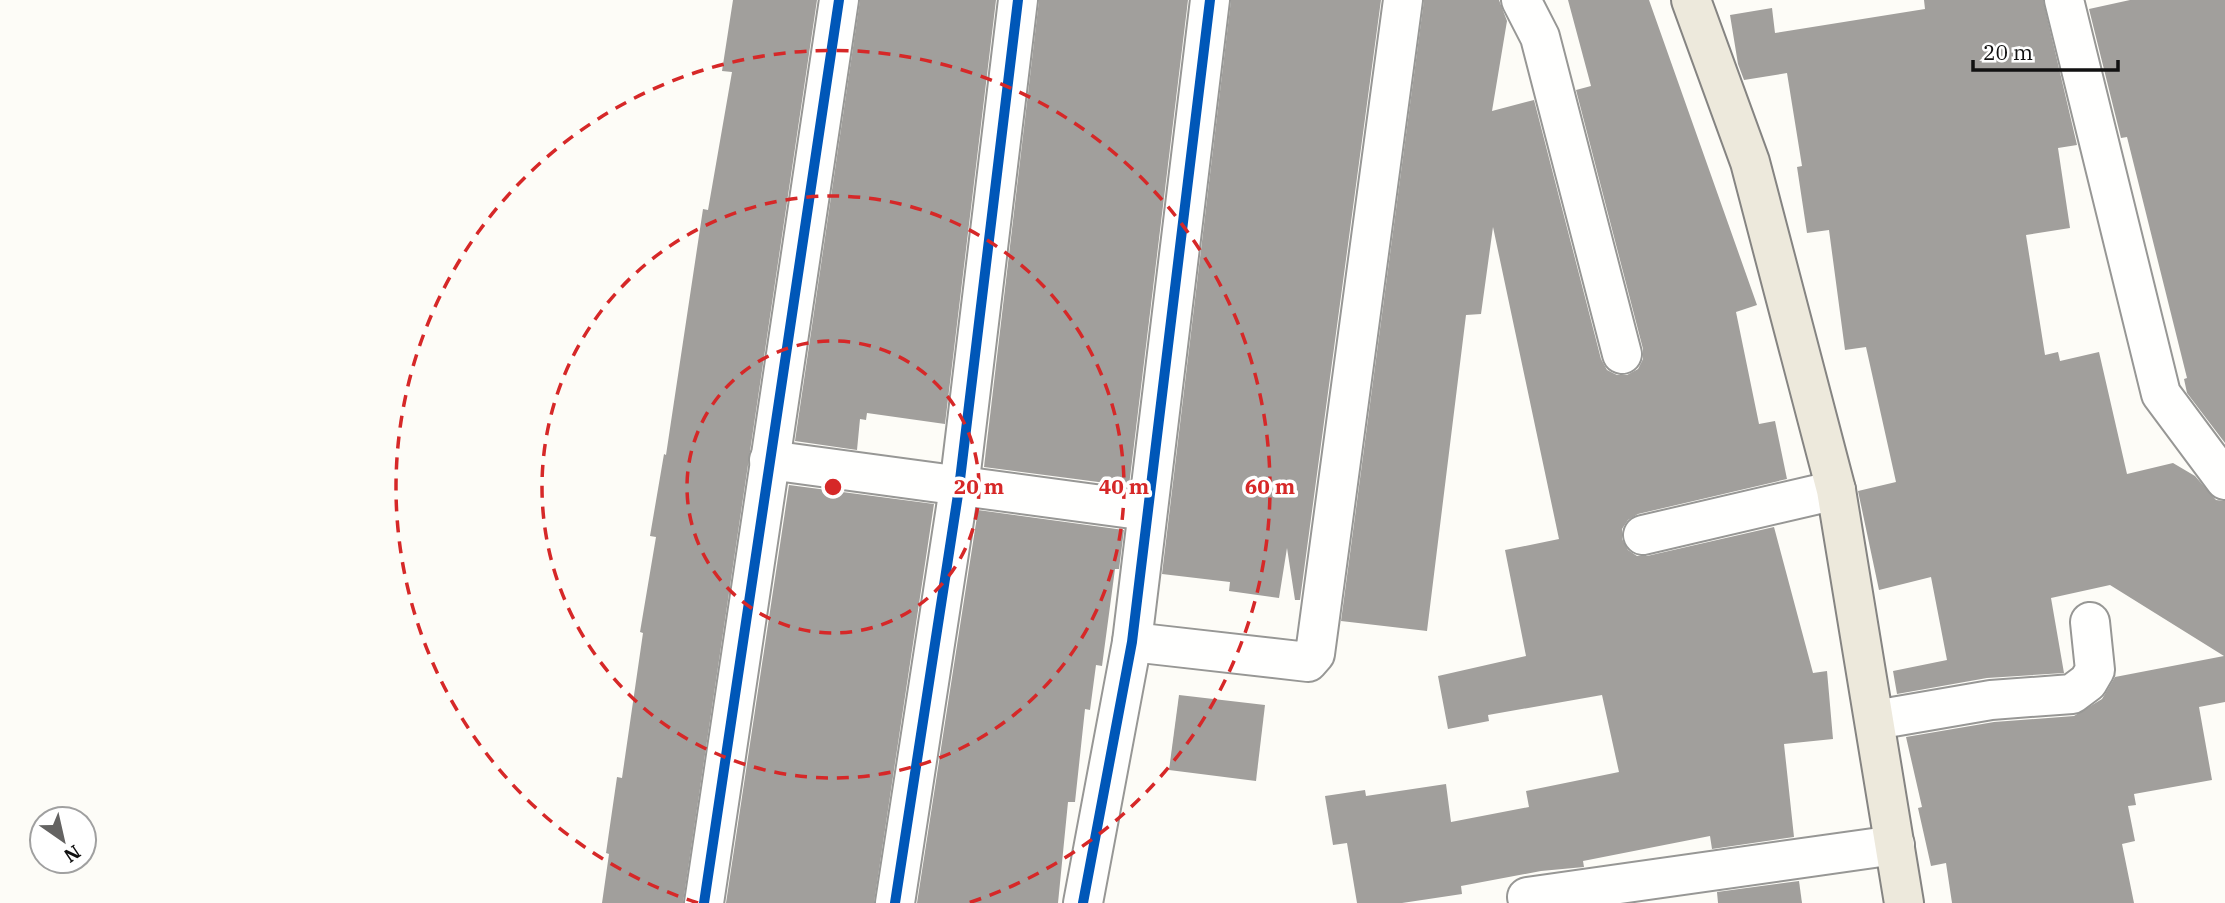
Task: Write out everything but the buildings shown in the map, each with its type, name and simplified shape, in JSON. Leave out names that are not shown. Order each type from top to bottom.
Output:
[{"type":"main road","points":[[1691,0],[1750,162],[1836,489],[1903,903]]},
{"type":"street","points":[[704,903],[839,0]]},
{"type":"street","points":[[895,903],[959,488],[1018,0]]},
{"type":"street","points":[[1083,903],[1132,642],[1210,0]]},
{"type":"street","points":[[1132,642],[1308,662],[1315,654],[1403,0]]},
{"type":"street","points":[[1521,0],[1540,37],[1622,354]]},
{"type":"street","points":[[2064,0],[2161,394],[2225,480]]},
{"type":"street","points":[[769,460],[959,488],[1147,511]]},
{"type":"street","points":[[1643,535],[1836,489]]},
{"type":"street","points":[[1875,720],[1991,700],[2071,694],[2088,682],[2095,670],[2090,622]]},
{"type":"street","points":[[1527,897],[1895,845]]},
{"type":"cycle path","points":[[704,903],[839,0]]},
{"type":"cycle path","points":[[895,903],[959,488],[1018,0]]},
{"type":"cycle path","points":[[1083,903],[1132,642],[1210,0]]}]
